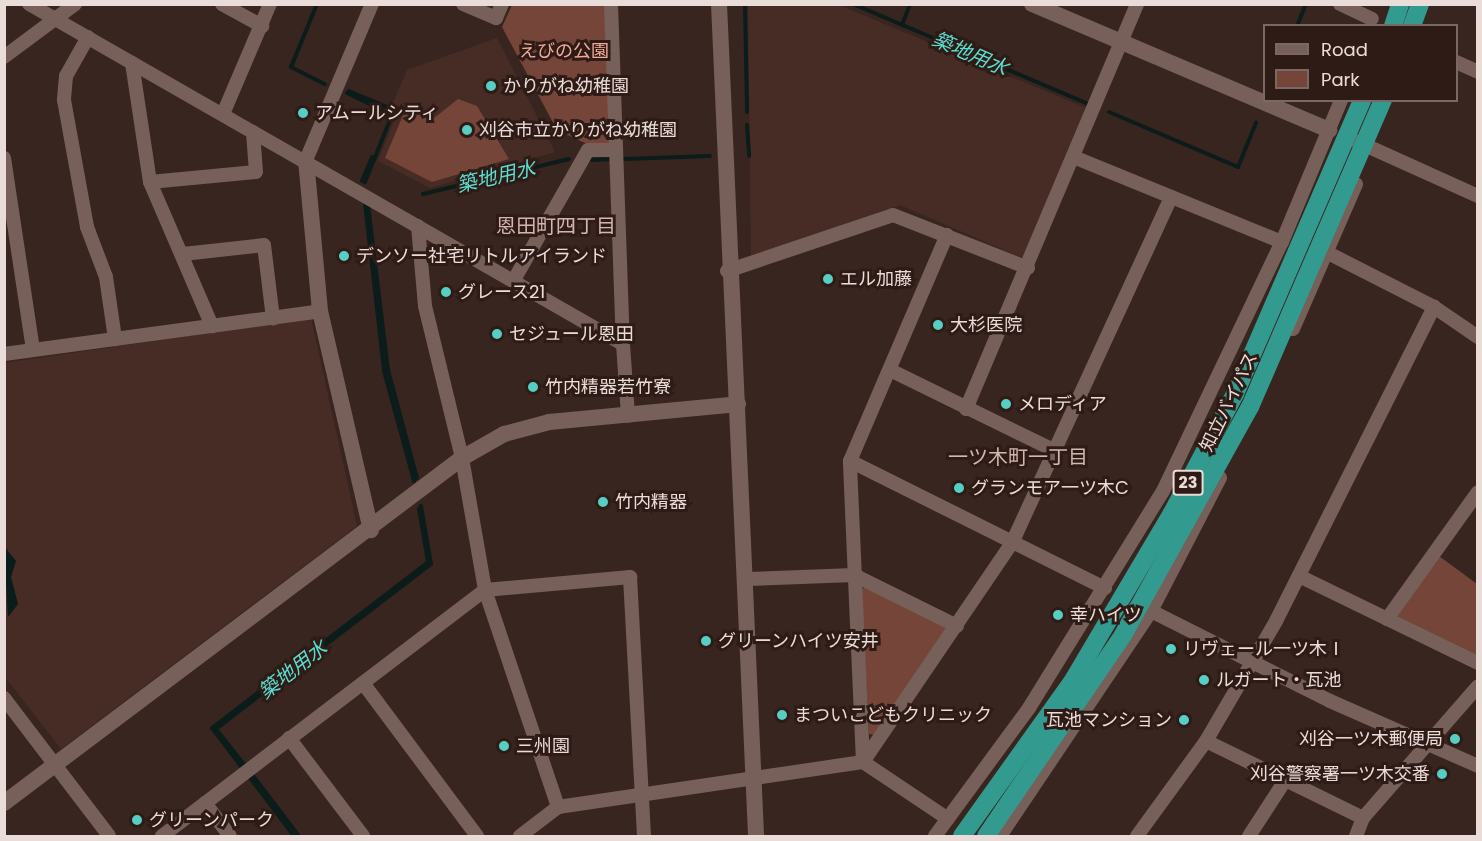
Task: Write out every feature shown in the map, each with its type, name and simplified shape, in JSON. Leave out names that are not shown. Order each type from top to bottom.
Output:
[{"type":"highway","points":[[1394,24],[1400,4]]},
{"type":"highway","points":[[1413,24],[1419,4]]},
{"type":"highway","name":"知立バイパス","points":[[962,837],[1072,682],[1172,513],[1235,394],[1361,102]]},
{"type":"highway","name":"知立バイパス","points":[[986,837],[1123,635],[1250,407],[1382,102]]},
{"type":"street","points":[[29,4],[306,160],[418,226],[515,278],[623,344]]},
{"type":"street","points":[[4,57],[75,4]]},
{"type":"street","points":[[222,4],[262,26]]},
{"type":"street","points":[[224,114],[270,4]]},
{"type":"street","points":[[371,530],[320,311],[306,160],[372,4]]},
{"type":"street","points":[[463,4],[496,18],[502,4]]},
{"type":"street","points":[[611,4],[623,344],[628,416]]},
{"type":"street","points":[[719,4],[727,272],[738,404],[748,579],[756,837]]},
{"type":"street","points":[[1032,4],[1370,147],[1478,196]]},
{"type":"street","points":[[966,409],[1076,158],[1120,42],[1137,4]]},
{"type":"street","points":[[1340,4],[1371,22],[1378,4]]},
{"type":"street","points":[[1418,24],[1425,4]]},
{"type":"street","points":[[88,37],[66,76],[64,100],[87,227],[106,277],[115,339]]},
{"type":"street","points":[[132,63],[150,182],[183,254],[212,326]]},
{"type":"street","points":[[1458,63],[1478,72]]},
{"type":"street","points":[[935,837],[1029,708],[1163,491],[1282,242],[1340,102]]},
{"type":"street","points":[[1000,837],[1151,611],[1261,400],[1328,253],[1386,102]]},
{"type":"street","points":[[150,182],[256,172],[254,132]]},
{"type":"street","points":[[515,278],[588,150],[616,150]]},
{"type":"street","points":[[4,158],[33,350]]},
{"type":"street","points":[[1076,158],[1282,242]]},
{"type":"street","points":[[863,762],[1012,543],[1171,197]]},
{"type":"street","points":[[727,272],[893,215],[1028,268]]},
{"type":"street","points":[[418,226],[425,306],[462,458],[485,590],[558,807]]},
{"type":"street","points":[[863,762],[850,461],[947,235]]},
{"type":"street","points":[[183,254],[264,245],[273,318]]},
{"type":"street","points":[[1328,253],[1434,307],[1478,337]]},
{"type":"street","points":[[1137,837],[1206,741],[1251,663],[1299,576],[1434,307]]},
{"type":"street","points":[[4,354],[320,311]]},
{"type":"street","points":[[890,370],[1053,450]]},
{"type":"street","points":[[4,803],[371,530],[462,458],[504,434],[549,422],[738,404]]},
{"type":"street","points":[[850,461],[1105,588]]},
{"type":"street","points":[[1386,619],[1478,492]]},
{"type":"street","points":[[748,579],[854,575],[957,626]]},
{"type":"street","points":[[1299,576],[1478,663]]},
{"type":"street","points":[[162,837],[246,770],[485,590],[630,577],[644,837]]},
{"type":"street","points":[[1151,611],[1251,663],[1425,744],[1478,766]]},
{"type":"street","points":[[363,683],[477,837]]},
{"type":"street","points":[[1356,837],[1363,818],[1425,744],[1478,686]]},
{"type":"street","points":[[4,699],[109,837]]},
{"type":"street","points":[[289,738],[363,837]]},
{"type":"street","points":[[1206,741],[1363,818]]},
{"type":"street","points":[[520,837],[558,807],[642,792],[863,762],[948,819]]},
{"type":"street","points":[[1249,837],[1286,779]]},
{"type":"street","points":[[206,803],[230,837]]},
{"type":"shaded area","points":[[748,5],[839,5],[1086,108],[1025,259],[900,205],[751,260]]},
{"type":"shaded area","name":"刈谷市立かりがね幼稚園","points":[[497,38],[555,152],[430,188],[378,161],[399,108],[392,105],[407,70]]},
{"type":"shaded area","points":[[311,318],[357,526],[61,749],[5,677],[4,363]]},
{"type":"shaded area","points":[[4,546],[16,561],[11,577],[18,604],[8,617]]},
{"type":"green space","name":"えびの公園","points":[[512,5],[605,5],[610,143],[587,144],[557,130],[502,27]]},
{"type":"green space","points":[[458,99],[477,106],[509,159],[432,182],[385,158],[406,108],[433,119]]},
{"type":"green space","points":[[1439,556],[1477,584],[1477,655],[1397,616]]},
{"type":"green space","points":[[868,587],[947,628],[875,735],[869,734],[861,589]]},
{"type":"waterway","name":"築地用水","points":[[317,4],[291,67],[325,84]]},
{"type":"waterway","name":"築地用水","points":[[745,4],[747,112]]},
{"type":"waterway","name":"築地用水","points":[[853,4],[1086,103]]},
{"type":"waterway","points":[[902,25],[910,4]]},
{"type":"waterway","name":"築地用水","points":[[1298,24],[1306,4]]},
{"type":"waterway","name":"築地用水","points":[[349,91],[394,110],[365,182]]},
{"type":"waterway","name":"築地用水","points":[[347,93],[390,114]]},
{"type":"waterway","name":"築地用水","points":[[1109,112],[1238,167],[1256,123]]},
{"type":"waterway","name":"築地用水","points":[[747,125],[749,156]]},
{"type":"waterway","name":"築地用水","points":[[624,159],[710,156]]},
{"type":"waterway","name":"築地用水","points":[[362,181],[372,157]]},
{"type":"waterway","name":"築地用水","points":[[423,194],[569,159]]},
{"type":"waterway","name":"築地用水","points":[[592,160],[611,159]]},
{"type":"waterway","name":"築地用水","points":[[365,203],[384,371],[414,481]]},
{"type":"waterway","name":"築地用水","points":[[368,205],[388,370],[417,478]]},
{"type":"waterway","name":"築地用水","points":[[246,767],[216,729],[431,564],[421,506]]},
{"type":"waterway","name":"築地用水","points":[[243,769],[212,728],[428,562],[419,509]]},
{"type":"waterway","name":"築地用水","points":[[251,773],[299,836]]},
{"type":"waterway","name":"築地用水","points":[[248,775],[294,836]]},
{"type":"place","name":"かりがね幼稚園","points":[[491,86]]},
{"type":"place","name":"アムールシティ","points":[[303,113]]},
{"type":"place","name":"刈谷市立かりがね幼稚園","points":[[467,130]]},
{"type":"place","name":"デンソー社宅リトルアイランド","points":[[344,256]]},
{"type":"place","name":"エル加藤","points":[[828,279]]},
{"type":"place","name":"グレース21","points":[[446,292]]},
{"type":"place","name":"大杉医院","points":[[938,325]]},
{"type":"place","name":"セジュール恩田","points":[[497,334]]},
{"type":"place","name":"竹内精器若竹寮","points":[[533,387]]},
{"type":"place","name":"メロディア","points":[[1006,404]]},
{"type":"place","name":"グランモア一ツ木C","points":[[959,488]]},
{"type":"place","name":"竹内精器","points":[[603,502]]},
{"type":"place","name":"幸ハイツ","points":[[1058,615]]},
{"type":"place","name":"グリーンハイツ安井","points":[[706,641]]},
{"type":"place","name":"リヴェール一ツ木Ⅰ","points":[[1171,649]]},
{"type":"place","name":"ルガート・瓦池","points":[[1204,680]]},
{"type":"place","name":"まついこどもクリニック","points":[[782,715]]},
{"type":"place","name":"瓦池マンション","points":[[1184,720]]},
{"type":"place","name":"刈谷一ツ木郵便局","points":[[1455,739]]},
{"type":"place","name":"三州園","points":[[504,746]]},
{"type":"place","name":"刈谷警察署一ツ木交番","points":[[1442,774]]},
{"type":"place","name":"グリーンパーク","points":[[137,820]]},
{"type":"district","name":"恩田町四丁目","points":[[556,226]]},
{"type":"district","name":"一ツ木町一丁目","points":[[1018,457]]}]
